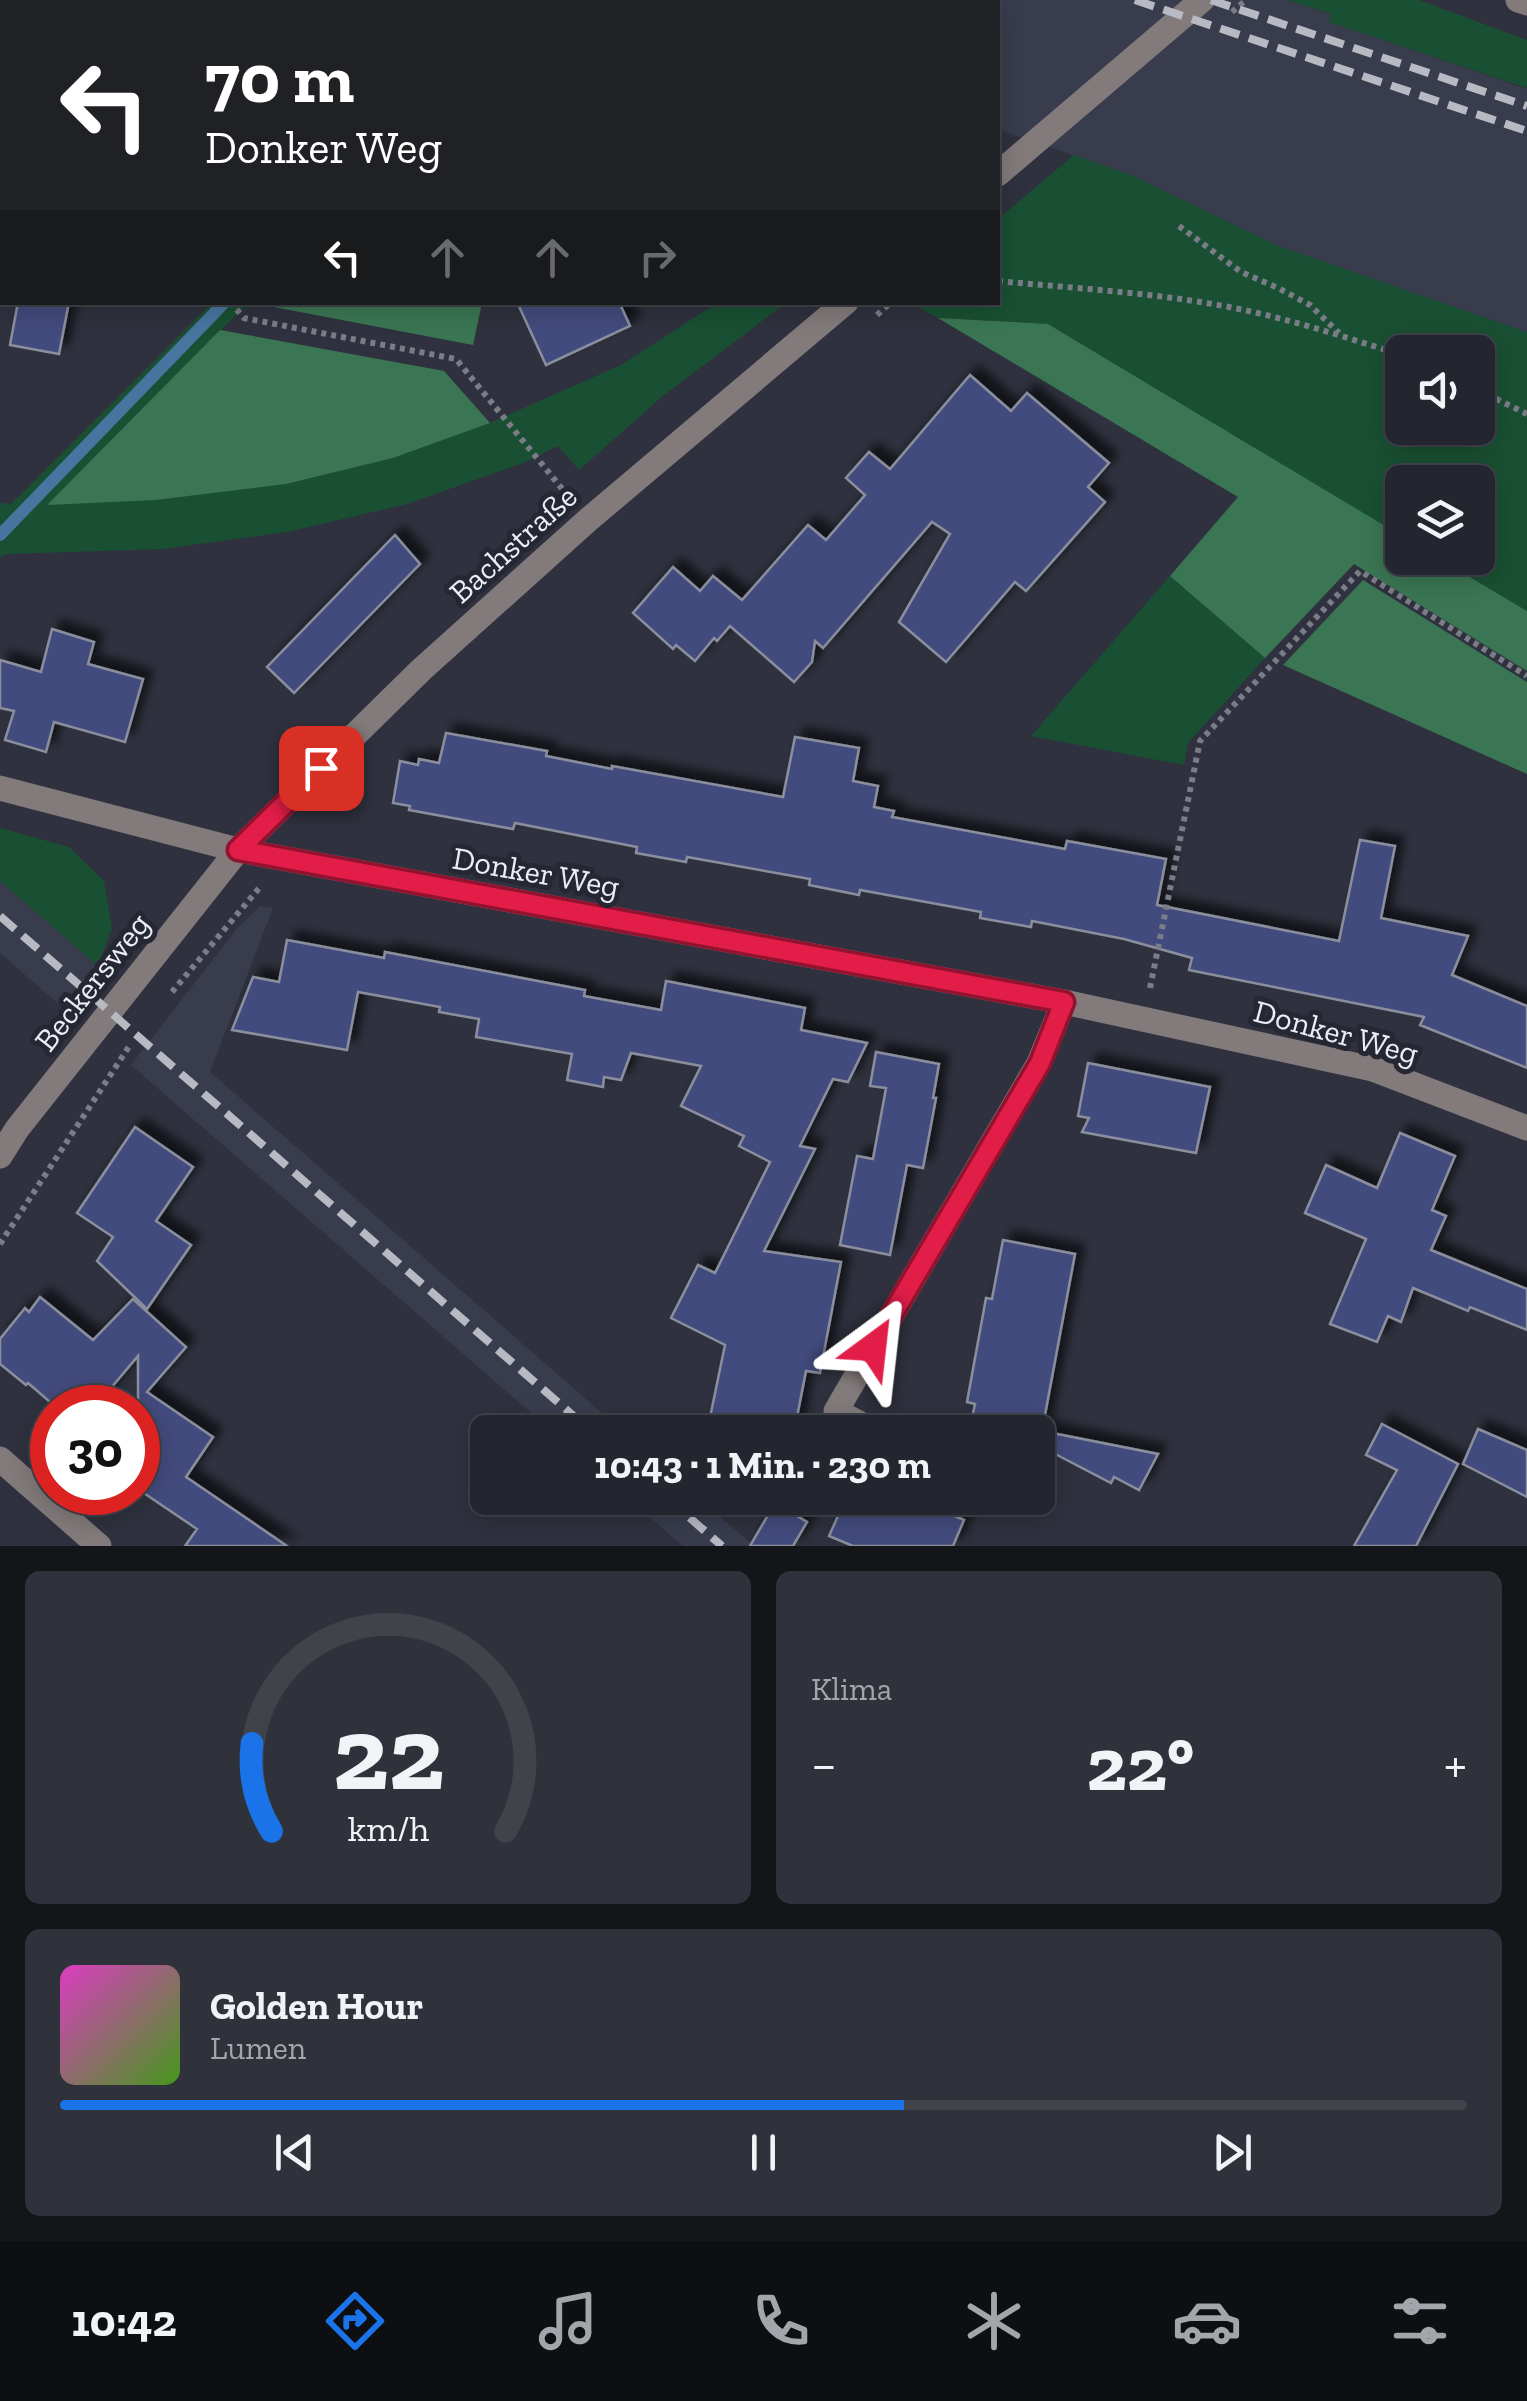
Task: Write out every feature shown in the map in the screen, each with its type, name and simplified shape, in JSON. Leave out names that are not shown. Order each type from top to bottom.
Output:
[{"type":"street","points":[[1000,172],[1202,0]]},
{"type":"street","points":[[1518,0],[1527,3]]},
{"type":"street","name":"Bachstraße","points":[[238,850],[421,670],[588,520],[842,305]]},
{"type":"street","name":"Donker Weg","points":[[0,788],[238,850],[1064,1002],[1374,1070],[1527,1128]]},
{"type":"street","name":"Beckersweg","points":[[0,1156],[17,1129],[238,850]]},
{"type":"street","points":[[845,1415],[836,1410],[1040,1063],[1064,1002]]},
{"type":"street","points":[[0,1459],[99,1546]]},
{"type":"path","points":[[1179,226],[1241,272],[1310,305],[1342,336]]},
{"type":"path","points":[[1000,281],[1123,291],[1220,305],[1308,325],[1385,350]]},
{"type":"path","points":[[233,305],[244,318],[456,360],[588,520]]},
{"type":"path","points":[[1495,398],[1527,414]]},
{"type":"path","points":[[1144,1019],[1200,741],[1360,570],[1527,676]]},
{"type":"path","points":[[161,1006],[283,859]]},
{"type":"path","points":[[0,1244],[136,1035]]},
{"type":"shaded area","points":[[1000,0],[1287,0],[1332,15],[1330,22],[1527,89],[1527,332],[1276,245],[1131,175],[1000,130]]},
{"type":"shaded area","points":[[0,881],[98,966],[61,1006],[0,953]]},
{"type":"shaded area","points":[[260,906],[273,908],[210,1072],[604,1415],[533,1415],[131,1065],[239,926]]},
{"type":"shaded area","points":[[647,1515],[718,1515],[754,1546],[683,1546]]},
{"type":"green space","points":[[1287,0],[1419,0],[1527,40],[1527,88],[1329,22],[1331,14]]},
{"type":"green space","points":[[1074,155],[1131,175],[1276,245],[1527,332],[1527,611],[1467,575],[1495,575],[1495,465],[1385,465],[1385,526],[1048,324],[938,318],[915,305],[1000,305],[1000,217]]},
{"type":"green space","points":[[210,305],[246,305],[49,503],[156,500],[285,484],[393,458],[490,423],[621,365],[714,305],[783,305],[664,395],[579,470],[558,446],[523,463],[407,504],[287,532],[162,549],[5,554],[0,558],[0,503],[11,504]]},
{"type":"green space","points":[[264,305],[482,305],[473,345]]},
{"type":"green space","points":[[938,318],[1048,324],[1385,526],[1385,575],[1467,575],[1527,611],[1527,671],[1354,564],[1265,658],[1170,576],[1238,497]]},
{"type":"green space","points":[[220,330],[444,371],[490,423],[393,458],[286,484],[156,500],[47,505]]},
{"type":"green space","points":[[1170,576],[1265,658],[1188,743],[1184,765],[1031,736]]},
{"type":"green space","points":[[1363,580],[1527,682],[1527,774],[1283,665]]},
{"type":"green space","points":[[0,828],[69,847],[104,881],[112,928],[98,966],[0,881]]},
{"type":"building","points":[[17,305],[68,305],[59,354],[10,345]]},
{"type":"building","points":[[518,305],[620,305],[630,326],[546,365]]},
{"type":"building","points":[[970,375],[1011,411],[1027,393],[1109,463],[1088,487],[1105,502],[1026,591],[1015,582],[946,662],[899,622],[950,534],[932,522],[823,648],[815,641],[812,662],[794,682],[730,626],[695,661],[676,645],[673,649],[633,613],[673,567],[700,591],[713,576],[742,600],[808,525],[826,540],[865,495],[846,478],[869,452],[890,469]]},
{"type":"building","points":[[395,535],[420,564],[294,693],[267,667]]},
{"type":"building","points":[[52,629],[94,642],[88,664],[143,679],[125,742],[54,722],[46,752],[5,740],[14,711],[0,708],[0,660],[41,672]]},
{"type":"building","points":[[446,733],[547,751],[546,756],[612,769],[783,797],[795,737],[859,748],[853,781],[878,786],[874,807],[894,811],[892,817],[1065,849],[1067,841],[1166,859],[1157,905],[1339,941],[1360,840],[1395,846],[1381,918],[1468,936],[1452,975],[1527,1006],[1527,1068],[1420,1025],[1424,1017],[1189,970],[1192,958],[1124,939],[1032,921],[1031,927],[980,918],[981,912],[860,890],[859,895],[809,885],[810,879],[687,857],[686,862],[636,853],[637,847],[515,823],[513,829],[409,810],[410,806],[393,803],[400,761],[418,765],[419,759],[439,763]]},
{"type":"building","points":[[287,940],[384,958],[385,952],[585,990],[584,996],[661,1010],[666,981],[805,1008],[801,1030],[867,1043],[848,1082],[833,1079],[800,1146],[815,1149],[764,1251],[841,1262],[820,1373],[806,1371],[797,1415],[711,1415],[725,1345],[671,1318],[698,1265],[715,1273],[770,1162],[739,1146],[744,1136],[681,1106],[701,1066],[631,1053],[621,1080],[604,1077],[603,1087],[567,1080],[572,1054],[476,1037],[479,1019],[439,1012],[440,1007],[358,992],[347,1050],[232,1030],[253,977],[279,982]]},
{"type":"building","points":[[876,1052],[939,1064],[923,1168],[907,1165],[890,1255],[840,1245],[857,1156],[873,1159],[886,1088],[870,1086]]},
{"type":"building","points":[[1088,1063],[1210,1087],[1196,1153],[1082,1132],[1089,1118],[1078,1116]]},
{"type":"building","points":[[135,1127],[193,1167],[156,1221],[191,1245],[147,1309],[97,1261],[113,1237],[77,1213]]},
{"type":"building","points":[[1400,1133],[1455,1156],[1432,1210],[1446,1216],[1431,1250],[1527,1289],[1527,1330],[1413,1288],[1401,1322],[1388,1316],[1377,1342],[1330,1324],[1366,1239],[1305,1213],[1326,1165],[1377,1188]]},
{"type":"building","points":[[1003,1240],[1075,1254],[1045,1415],[973,1415],[975,1404],[967,1402],[986,1298],[992,1299]]},
{"type":"building","points":[[40,1297],[93,1340],[133,1299],[186,1347],[153,1385],[138,1385],[138,1356],[113,1385],[26,1385],[0,1364],[0,1339],[25,1308],[29,1312]]},
{"type":"building","points":[[160,1401],[213,1437],[186,1477],[287,1546],[185,1546],[197,1529],[160,1504]]},
{"type":"building","points":[[1382,1424],[1458,1464],[1416,1546],[1354,1546],[1397,1470],[1366,1455]]},
{"type":"building","points":[[1478,1429],[1527,1450],[1527,1497],[1463,1464]]},
{"type":"building","points":[[1055,1434],[1158,1454],[1139,1490],[1114,1477],[1111,1483],[1055,1454]]},
{"type":"building","points":[[768,1515],[795,1515],[807,1522],[793,1546],[750,1546]]},
{"type":"building","points":[[838,1515],[952,1515],[964,1520],[953,1546],[853,1546],[829,1536]]},
{"type":"waterway","points":[[0,535],[222,305]]},
{"type":"railway","points":[[1135,0],[1527,131]]},
{"type":"railway","points":[[1211,0],[1527,106]]},
{"type":"railway","points":[[0,916],[572,1415]]},
{"type":"railway","points":[[686,1515],[722,1546]]},
{"type":"route","points":[[321,768],[238,850],[1064,1002],[1040,1063],[873,1347]]}]
